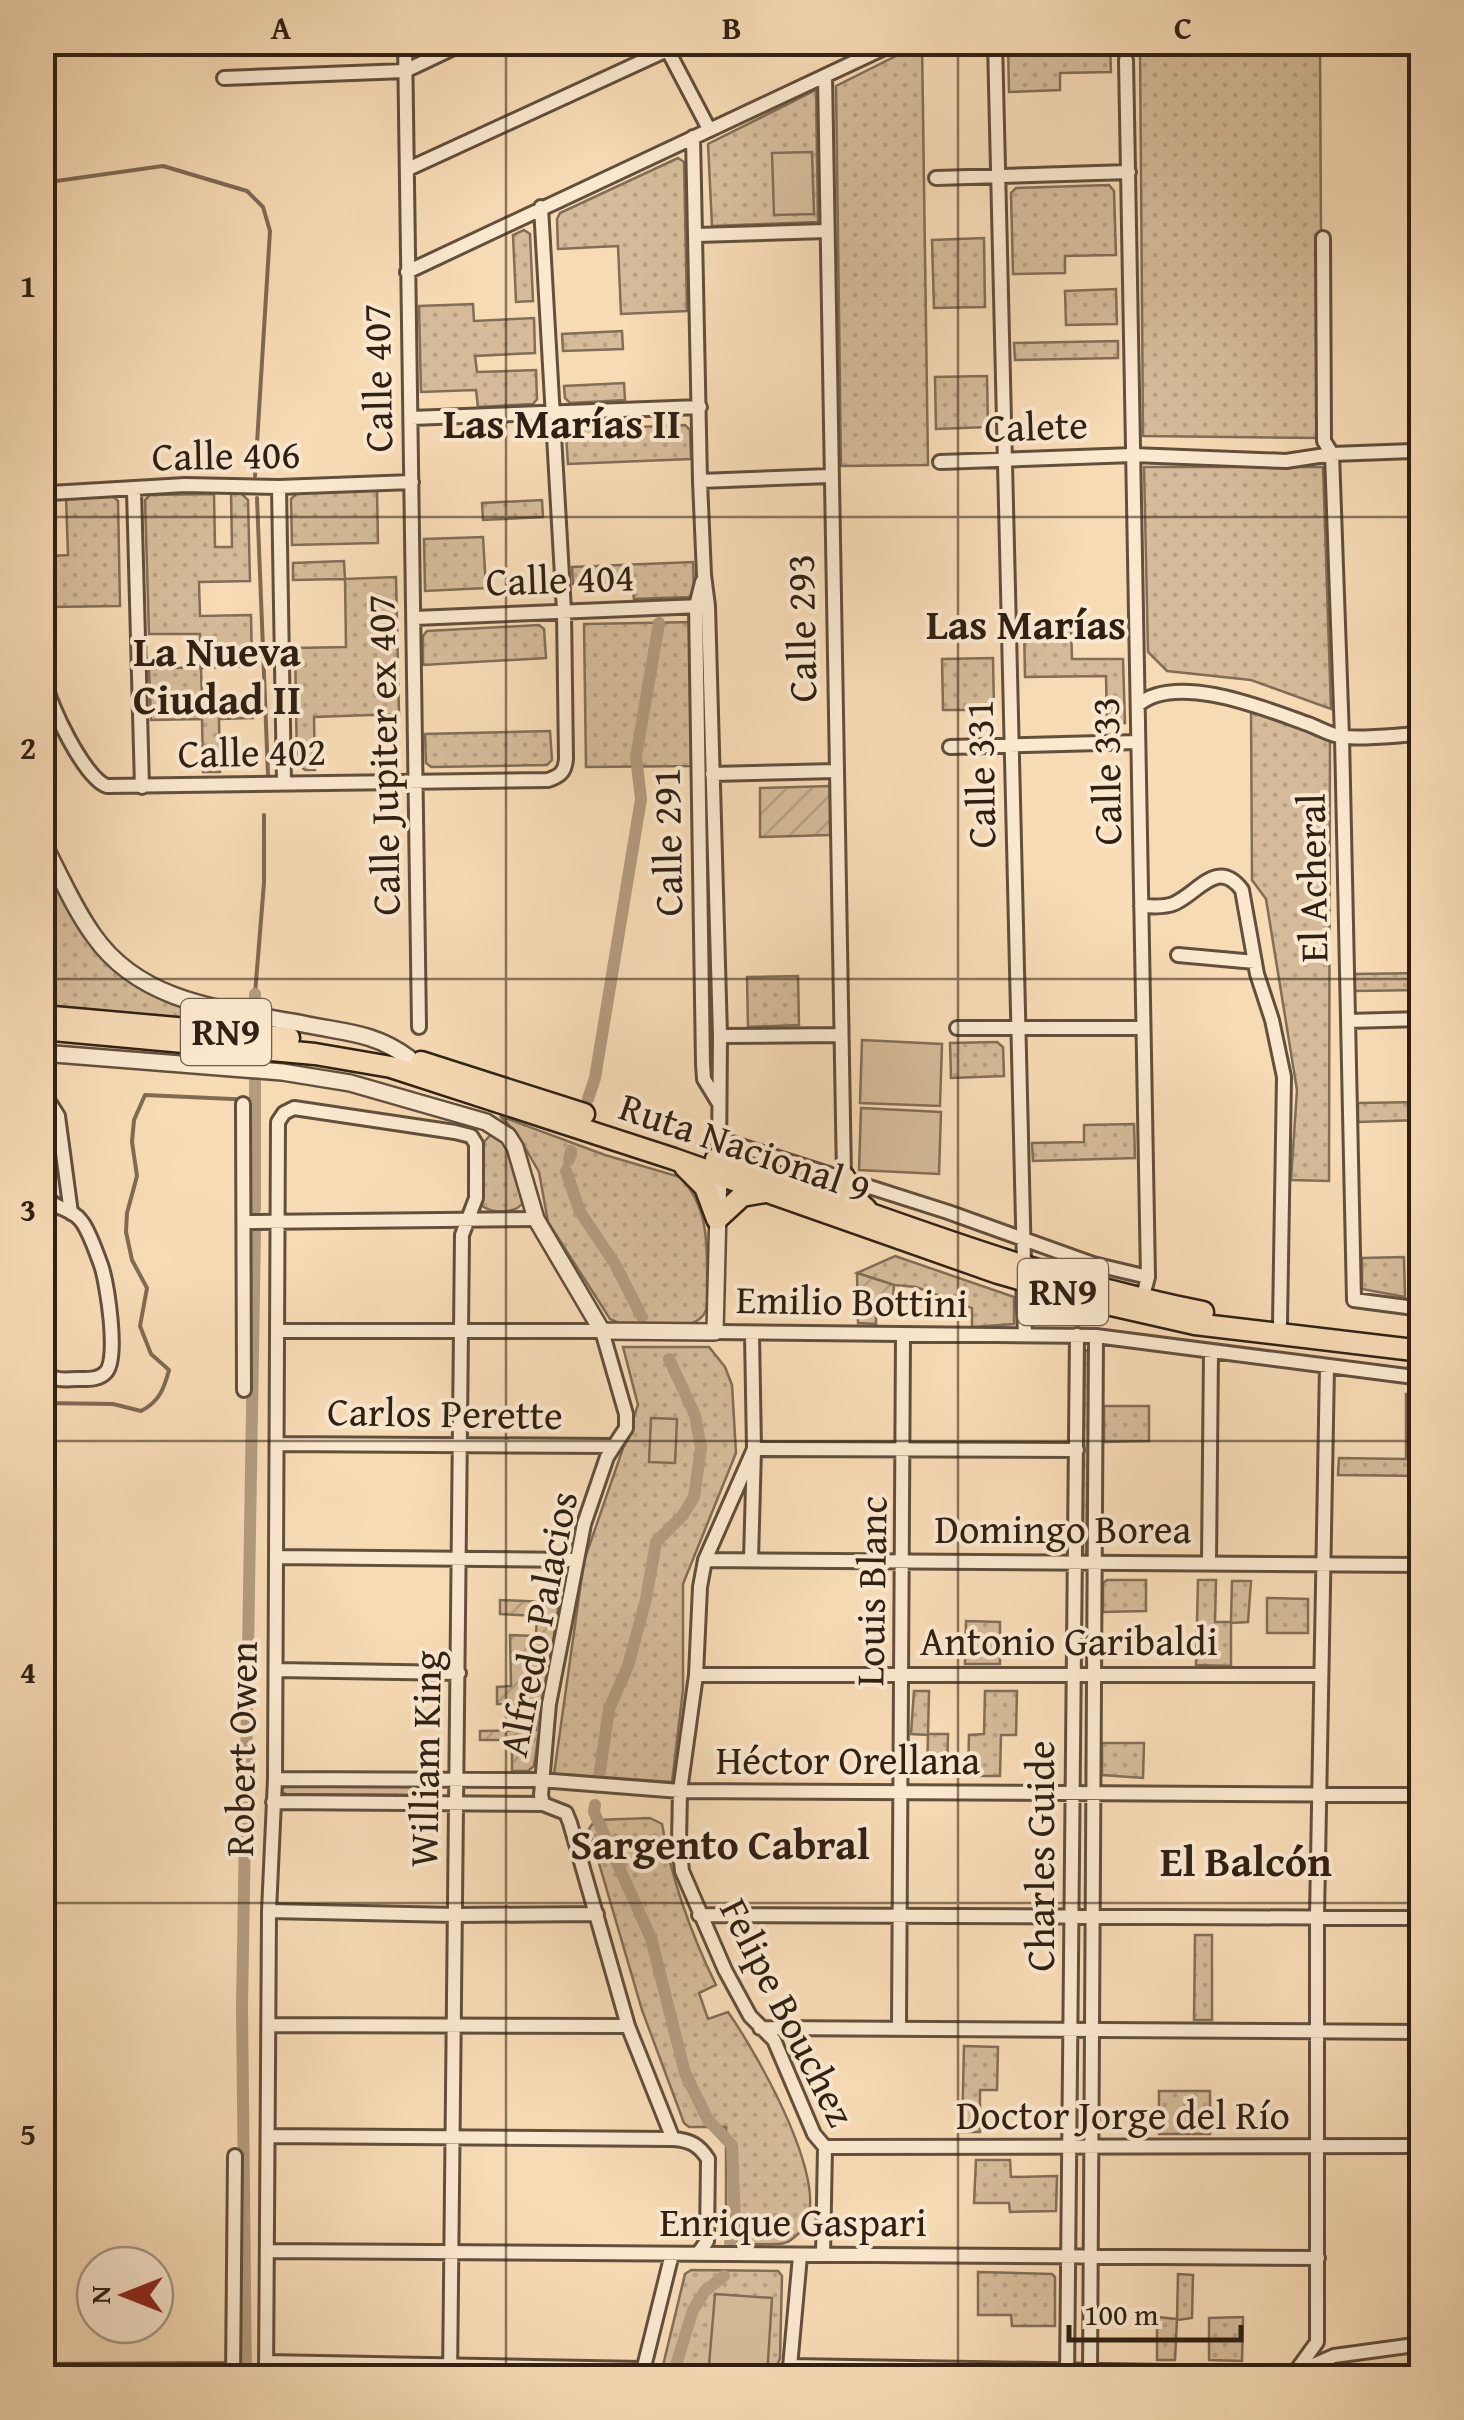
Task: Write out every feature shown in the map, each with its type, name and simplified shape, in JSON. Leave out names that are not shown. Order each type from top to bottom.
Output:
[{"type":"main road","name":"Ruta Nacional 9","points":[[42,1016],[285,1038],[409,1058],[719,1158],[868,1210],[1024,1272],[1142,1300],[1421,1341]]},
{"type":"main road","name":"Ruta Nacional 9","points":[[42,1030],[365,1062],[417,1074],[674,1159],[719,1158],[767,1192],[1173,1320],[1421,1341]]},
{"type":"main road","points":[[674,1159],[705,1187],[718,1219],[742,1196],[767,1192]]},
{"type":"main road","points":[[844,1178],[858,1202],[868,1210]]},
{"type":"street","points":[[405,42],[407,272],[824,76],[867,48],[897,42]]},
{"type":"street","points":[[224,78],[406,71],[466,42]]},
{"type":"street","name":"Calle 331","points":[[995,42],[1025,1335]]},
{"type":"street","points":[[408,169],[666,46],[709,129]]},
{"type":"street","name":"Calle 333","points":[[1126,60],[1148,1278],[1142,1300]]},
{"type":"street","name":"Calle 293","points":[[824,76],[844,1178]]},
{"type":"street","name":"Calle 291","points":[[693,137],[704,575],[702,1064],[704,1079],[719,1105]]},
{"type":"street","points":[[936,178],[1129,172]]},
{"type":"street","points":[[542,206],[564,611]]},
{"type":"street","points":[[697,235],[826,231]]},
{"type":"street","name":"El Acheral","points":[[1322,238],[1324,440],[1332,454],[1342,737],[1354,1300],[1422,1310]]},
{"type":"street","name":"Calle 407","points":[[407,272],[412,482]]},
{"type":"street","points":[[411,418],[700,407]]},
{"type":"street","points":[[1332,454],[1422,454]]},
{"type":"street","name":"Calete","points":[[940,462],[1133,455],[1286,461],[1332,454]]},
{"type":"street","points":[[700,481],[830,476]]},
{"type":"street","name":"Calle 406","points":[[42,497],[50,493],[216,484],[279,487],[412,482]]},
{"type":"street","name":"Calle Jupiter ex 407","points":[[412,482],[419,1026]]},
{"type":"street","points":[[279,487],[284,783]]},
{"type":"street","points":[[134,490],[142,787]]},
{"type":"street","name":"Calle 291","points":[[702,606],[712,774],[720,1036],[719,1158]]},
{"type":"street","name":"Calle 404","points":[[415,618],[702,606]]},
{"type":"street","name":"Calle 402","points":[[42,618],[45,682],[87,772],[97,783],[107,786],[142,787],[558,777],[566,768],[564,611]]},
{"type":"street","points":[[1138,680],[1160,692]]},
{"type":"street","points":[[1138,705],[1160,692],[1198,693],[1231,699],[1342,737],[1422,734]]},
{"type":"street","points":[[950,747],[1138,742]]},
{"type":"street","points":[[712,774],[836,770]]},
{"type":"street","points":[[42,841],[94,937],[110,956],[147,984],[225,1011],[382,1040],[409,1058]]},
{"type":"street","points":[[1140,906],[1173,904],[1206,880],[1222,876],[1235,880],[1246,903],[1255,962],[1284,1077],[1280,1322]]},
{"type":"street","points":[[1178,955],[1255,962]]},
{"type":"street","points":[[1348,1020],[1422,1019]]},
{"type":"street","points":[[957,1028],[1142,1028]]},
{"type":"street","points":[[720,1036],[842,1036]]},
{"type":"street","name":"Alfredo Palacios","points":[[42,1053],[282,1072],[350,1083],[486,1122],[508,1136],[518,1154],[536,1219],[602,1331],[626,1414],[626,1428],[613,1446],[590,1504],[576,1560],[549,1704],[540,1780],[543,1804],[566,1813],[628,2026],[672,2139]]},
{"type":"street","points":[[42,1368],[57,1380],[96,1378],[110,1365],[108,1291],[82,1221],[44,1202],[49,1141],[44,1094]]},
{"type":"street","points":[[44,1094],[58,1116],[71,1213]]},
{"type":"street","points":[[243,1104],[244,1390]]},
{"type":"street","name":"William King","points":[[278,1122],[284,1112],[294,1108],[455,1132],[471,1136],[476,1144],[476,1198],[462,1235],[450,2371]]},
{"type":"street","name":"Robert Owen","points":[[266,2378],[269,1911],[275,1779],[278,1122]]},
{"type":"street","points":[[715,1332],[719,1158],[844,1178],[1093,1264],[1148,1278]]},
{"type":"street","points":[[244,1222],[536,1219]]},
{"type":"street","name":"Emilio Bottini","points":[[278,1331],[462,1329],[1096,1336],[1422,1378]]},
{"type":"street","name":"Felipe Bouchez","points":[[752,1334],[754,1449],[705,1560],[696,1675],[680,1790],[679,1843],[682,1871],[724,1970],[750,2016],[774,2040],[814,2134],[824,2147],[823,2255]]},
{"type":"street","name":"Louis Blanc","points":[[899,2026],[903,1336]]},
{"type":"street","name":"Charles Guide","points":[[1067,2373],[1077,1336]]},
{"type":"street","name":"Charles Guide","points":[[1090,2374],[1096,1336]]},
{"type":"street","points":[[1209,1562],[1211,1351]]},
{"type":"street","points":[[1292,2376],[1317,2342],[1317,1917],[1327,1366]]},
{"type":"street","name":"Carlos Perette","points":[[277,1444],[613,1446]]},
{"type":"street","points":[[752,1560],[754,1449],[1077,1450]]},
{"type":"street","points":[[277,1558],[576,1560]]},
{"type":"street","name":"Domingo Borea","points":[[705,1560],[1422,1565]]},
{"type":"street","points":[[276,1670],[459,1673]]},
{"type":"street","name":"Antonio Garibaldi","points":[[696,1675],[1321,1674]]},
{"type":"street","name":"Héctor Orellana","points":[[275,1779],[540,1780],[680,1790],[901,1794],[1422,1795]]},
{"type":"street","points":[[273,1802],[543,1804]]},
{"type":"street","points":[[269,1911],[455,1916],[596,1914]]},
{"type":"street","points":[[699,1914],[1422,1918]]},
{"type":"street","points":[[270,2025],[628,2026]]},
{"type":"street","points":[[760,2028],[1422,2032]]},
{"type":"street","points":[[269,2136],[686,2140],[700,2148],[708,2159],[707,2241],[700,2251]]},
{"type":"street","name":"Doctor Jorge del Río","points":[[824,2147],[1422,2146]]},
{"type":"street","points":[[42,2372],[232,2374],[235,2156]]},
{"type":"street","name":"Enrique Gaspari","points":[[268,2251],[1318,2258]]},
{"type":"street","points":[[266,2362],[450,2371],[642,2374],[672,2254]]},
{"type":"street","points":[[800,2256],[789,2372],[1292,2376],[1334,2356],[1422,2344]]},
{"type":"street","points":[[1317,2342],[1334,2356]]},
{"type":"shaded area","points":[[922,43],[928,465],[841,466],[836,86]]},
{"type":"shaded area","points":[[1008,43],[1110,43],[1111,72],[1060,73],[1060,90],[1009,92]]},
{"type":"shaded area","points":[[1140,43],[1320,43],[1322,438],[1143,436]]},
{"type":"shaded area","points":[[816,90],[818,222],[712,226],[708,144]]},
{"type":"shaded area","points":[[812,152],[814,214],[774,215],[772,153]]},
{"type":"shaded area","points":[[678,158],[684,162],[687,311],[621,314],[618,246],[558,249],[557,219],[560,213]]},
{"type":"shaded area","points":[[1109,185],[1114,191],[1116,255],[1065,256],[1065,273],[1013,274],[1011,193],[1016,188]]},
{"type":"shaded area","points":[[524,230],[530,234],[533,301],[516,302],[513,235]]},
{"type":"shaded area","points":[[984,238],[985,307],[934,308],[932,240]]},
{"type":"shaded area","points":[[1116,289],[1117,324],[1066,325],[1065,291]]},
{"type":"shaded area","points":[[473,304],[474,321],[534,318],[535,353],[475,356],[477,372],[536,370],[537,399],[533,404],[478,407],[476,390],[421,392],[419,306]]},
{"type":"shaded area","points":[[622,331],[623,349],[563,351],[562,334]]},
{"type":"shaded area","points":[[1118,341],[1118,358],[1015,360],[1014,343]]},
{"type":"shaded area","points":[[987,376],[988,427],[936,429],[935,377]]},
{"type":"shaded area","points":[[624,383],[625,400],[570,403],[565,398],[564,386]]},
{"type":"shaded area","points":[[685,425],[690,430],[691,459],[568,464],[566,435],[571,430]]},
{"type":"shaded area","points":[[1144,467],[1323,467],[1331,709],[1251,680],[1167,671],[1148,652]]},
{"type":"shaded area","points":[[377,490],[378,543],[292,545],[291,499],[298,492]]},
{"type":"shaded area","points":[[231,493],[241,493],[248,500],[250,581],[199,582],[200,616],[251,615],[252,666],[201,668],[202,701],[253,701],[253,718],[219,719],[220,772],[203,772],[202,719],[151,720],[149,669],[200,667],[200,634],[149,634],[145,500],[150,495],[214,494],[215,547],[232,547]]},
{"type":"shaded area","points":[[113,496],[118,501],[120,606],[52,607],[51,556],[68,555],[66,497]]},
{"type":"shaded area","points":[[542,500],[543,517],[483,520],[482,503]]},
{"type":"shaded area","points":[[483,537],[486,588],[425,591],[424,539]]},
{"type":"shaded area","points":[[344,561],[345,579],[293,580],[293,563]]},
{"type":"shaded area","points":[[693,562],[694,591],[689,597],[634,599],[632,582],[573,584],[572,567]]},
{"type":"shaded area","points":[[396,577],[399,714],[314,717],[315,770],[305,770],[297,763],[295,648],[346,647],[345,579]]},
{"type":"shaded area","points":[[694,622],[696,766],[586,767],[584,624]]},
{"type":"shaded area","points":[[539,625],[544,629],[546,658],[423,665],[423,636],[427,631]]},
{"type":"shaded area","points":[[1024,625],[1071,625],[1072,659],[1123,659],[1125,723],[1107,724],[1106,676],[1025,677]]},
{"type":"shaded area","points":[[993,658],[994,710],[943,710],[942,659]]},
{"type":"shaded area","points":[[1251,706],[1330,734],[1329,1181],[1291,1180],[1297,1090],[1266,899],[1252,880]]},
{"type":"shaded area","points":[[550,731],[552,760],[547,765],[431,767],[426,763],[425,734]]},
{"type":"shaded area","points":[[830,786],[830,835],[760,837],[760,788]]},
{"type":"shaded area","points":[[42,858],[83,934],[123,975],[193,1009],[274,1028],[43,1007],[43,936],[49,913]]},
{"type":"shaded area","points":[[1421,973],[1421,990],[1355,991],[1354,974]]},
{"type":"shaded area","points":[[798,976],[799,1025],[748,1027],[747,977]]},
{"type":"shaded area","points":[[862,1040],[942,1044],[940,1106],[860,1103]]},
{"type":"shaded area","points":[[997,1042],[1003,1047],[1004,1076],[951,1078],[950,1043]]},
{"type":"shaded area","points":[[1421,1102],[1421,1120],[1358,1122],[1358,1103]]},
{"type":"shaded area","points":[[861,1108],[941,1112],[939,1174],[859,1170]]},
{"type":"shaded area","points":[[500,1116],[605,1155],[680,1177],[698,1205],[706,1238],[707,1307],[702,1316],[683,1326],[670,1327],[610,1319],[548,1222],[539,1172],[516,1132]]},
{"type":"shaded area","points":[[1134,1124],[1135,1158],[1033,1161],[1032,1143],[1084,1142],[1084,1125]]},
{"type":"shaded area","points":[[493,1132],[507,1147],[524,1201],[511,1210],[482,1206],[484,1142]]},
{"type":"shaded area","points":[[895,1256],[1014,1297],[1014,1324],[972,1327],[972,1308],[916,1287],[894,1285],[857,1273]]},
{"type":"shaded area","points":[[1404,1257],[1405,1297],[1362,1289],[1362,1258]]},
{"type":"shaded area","points":[[857,1273],[894,1285],[893,1301],[876,1301],[876,1324],[858,1323]]},
{"type":"shaded area","points":[[623,1347],[709,1347],[725,1367],[732,1385],[736,1453],[683,1584],[683,1690],[672,1782],[554,1774],[584,1561],[638,1405]]},
{"type":"shaded area","points":[[1085,1350],[1090,1352],[1086,1557],[1082,1555]]},
{"type":"shaded area","points":[[1406,1394],[1421,1396],[1421,1476],[1338,1475],[1339,1458],[1406,1459]]},
{"type":"shaded area","points":[[1104,1406],[1149,1406],[1149,1441],[1104,1442]]},
{"type":"shaded area","points":[[651,1418],[677,1419],[675,1463],[649,1462]]},
{"type":"shaded area","points":[[549,1579],[562,1583],[534,1766],[528,1771],[512,1771],[512,1740],[480,1740],[480,1731],[536,1730],[537,1705],[497,1704],[497,1687],[511,1686],[510,1635],[536,1636],[537,1616],[500,1614],[500,1600],[547,1602]]},
{"type":"shaded area","points":[[1146,1580],[1146,1611],[1103,1612],[1103,1583]]},
{"type":"shaded area","points":[[1198,1580],[1216,1580],[1215,1622],[1231,1622],[1232,1581],[1251,1581],[1248,1622],[1231,1623],[1231,1666],[1196,1665]]},
{"type":"shaded area","points":[[1267,1598],[1308,1599],[1308,1633],[1267,1633]]},
{"type":"shaded area","points":[[966,1621],[1000,1622],[1000,1664],[965,1664]]},
{"type":"shaded area","points":[[914,1691],[929,1691],[928,1734],[948,1734],[947,1776],[927,1775],[928,1735],[911,1734]]},
{"type":"shaded area","points":[[985,1691],[1017,1691],[1016,1735],[1001,1735],[1000,1776],[968,1776],[969,1735],[984,1734]]},
{"type":"shaded area","points":[[1102,1743],[1144,1743],[1143,1778],[1102,1775]]},
{"type":"shaded area","points":[[284,1785],[434,1785],[439,1790],[434,1795],[286,1794],[282,1792]]},
{"type":"shaded area","points":[[650,1818],[662,1824],[683,1906],[716,1985],[699,1993],[708,2019],[728,2012],[773,2089],[802,2158],[809,2190],[808,2217],[797,2235],[786,2243],[750,2244],[726,2235],[726,2127],[689,2127],[684,2123],[642,2010],[589,1829],[595,1820]]},
{"type":"shaded area","points":[[1195,1935],[1212,1935],[1212,2020],[1194,2020]]},
{"type":"shaded area","points":[[964,2046],[998,2047],[997,2090],[980,2090],[980,2132],[962,2132]]},
{"type":"shaded area","points":[[1159,2091],[1210,2091],[1210,2134],[1159,2134]]},
{"type":"shaded area","points":[[976,2160],[1010,2160],[1011,2177],[1057,2176],[1056,2211],[1010,2212],[1009,2203],[974,2203]]},
{"type":"shaded area","points":[[691,2270],[778,2271],[782,2276],[780,2358],[773,2377],[660,2378],[685,2274]]},
{"type":"shaded area","points":[[978,2272],[1052,2274],[1055,2326],[1012,2326],[1011,2315],[978,2315]]},
{"type":"shaded area","points":[[1178,2274],[1193,2275],[1192,2318],[1177,2320],[1175,2360],[1157,2360],[1157,2317],[1177,2319]]},
{"type":"shaded area","points":[[715,2294],[772,2298],[767,2377],[708,2377]]},
{"type":"shaded area","points":[[1243,2317],[1242,2361],[1209,2360],[1209,2318]]},
{"type":"waterway","points":[[42,183],[163,166],[247,191],[263,207],[270,231],[255,476]]},
{"type":"waterway","points":[[257,498],[268,775]]},
{"type":"waterway","points":[[588,1099],[595,1078],[641,799],[636,757],[659,623]]},
{"type":"waterway","points":[[255,994],[264,883],[264,815]]},
{"type":"waterway","points":[[255,994],[255,1209]]},
{"type":"waterway","points":[[42,1403],[113,1404],[141,1411],[156,1399],[165,1383],[169,1370],[151,1354],[140,1326],[147,1288],[132,1260],[126,1232],[137,1176],[132,1142],[134,1120],[145,1095],[254,1100]]},
{"type":"waterway","points":[[569,1160],[571,1151]]},
{"type":"waterway","points":[[566,1171],[580,1212],[615,1264],[642,1317]]},
{"type":"waterway","points":[[246,2378],[242,2008],[255,1232]]},
{"type":"waterway","points":[[599,1777],[609,1709],[628,1666],[656,1542],[683,1515],[694,1497],[701,1448],[695,1415],[669,1359]]},
{"type":"waterway","points":[[595,1805],[594,1812],[651,1938],[685,2073],[708,2120],[732,2145],[735,2221],[730,2243]]},
{"type":"waterway","points":[[672,2378],[693,2310],[705,2291],[724,2276]]},
{"type":"district","name":"Las Marías II","points":[[562,423]]},
{"type":"district","name":"Las Marías","points":[[1026,624]]},
{"type":"district","name":"La Nueva Ciudad II","points":[[217,675]]},
{"type":"district","name":"Sargento Cabral","points":[[720,1844]]},
{"type":"district","name":"El Balcón","points":[[1246,1861]]}]
